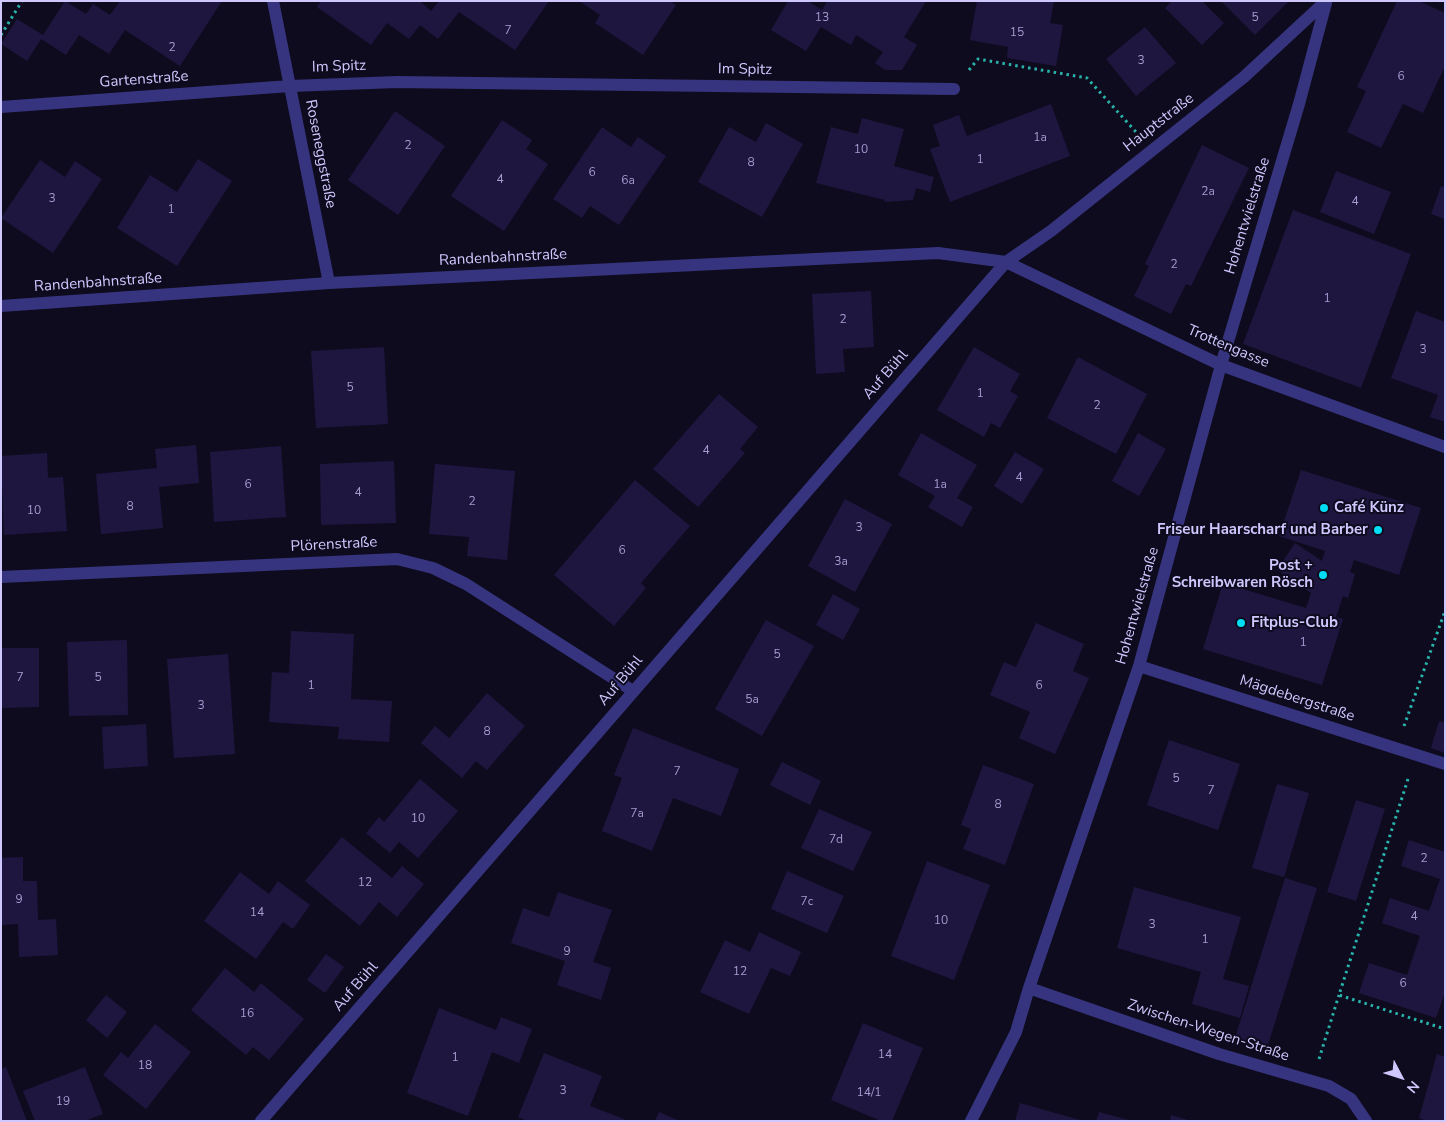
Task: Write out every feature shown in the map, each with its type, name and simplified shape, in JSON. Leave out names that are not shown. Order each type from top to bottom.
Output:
[{"type":"street","name":"Roseneggstraße","points":[[273,1],[329,283]]},
{"type":"street","name":"Hauptstraße","points":[[1006,262],[1052,231],[1244,77],[1326,1]]},
{"type":"street","name":"Hohentwielstraße","points":[[971,1121],[1016,1032],[1029,988],[1139,666],[1221,364],[1299,104],[1326,1]]},
{"type":"street","name":"Im Spitz","points":[[290,86],[398,82],[954,88]]},
{"type":"street","name":"Gartenstraße","points":[[1,107],[290,86]]},
{"type":"street","name":"Randenbahnstraße","points":[[1,306],[329,283],[938,253],[1006,262]]},
{"type":"street","name":"Trottengasse","points":[[1006,262],[1221,364],[1445,447]]},
{"type":"street","name":"Auf Bühl","points":[[261,1121],[1006,262]]},
{"type":"street","name":"Plörenstraße","points":[[1,577],[397,559],[433,568],[466,584],[633,691]]},
{"type":"street","name":"Mägdebergstraße","points":[[1139,666],[1445,764]]},
{"type":"street","name":"Zwischen-Wegen-Straße","points":[[1029,988],[1220,1054],[1329,1086],[1351,1099],[1366,1121]]},
{"type":"path","points":[[1,35],[22,1]]},
{"type":"path","points":[[954,88],[978,59],[1087,78],[1152,149]]},
{"type":"path","points":[[1396,748],[1445,611]]},
{"type":"path","points":[[1312,1081],[1416,754]]},
{"type":"path","points":[[1339,995],[1445,1029]]},
{"type":"building","points":[[65,1],[86,14],[93,4],[110,15],[120,1],[222,1],[180,66],[125,30],[109,54],[79,35],[66,55],[41,39],[27,61],[1,44],[17,19],[43,35]]},
{"type":"building","points":[[321,1],[420,1],[431,11],[439,1],[549,1],[515,50],[459,12],[438,39],[420,25],[409,39],[387,23],[371,45],[317,7]]},
{"type":"building","points":[[579,1],[670,1],[676,5],[643,55],[595,23],[600,15]]},
{"type":"building","points":[[788,1],[808,1],[822,10],[827,1],[926,1],[904,37],[917,45],[902,70],[885,70],[875,63],[883,52],[856,35],[851,45],[821,27],[806,51],[771,30]]},
{"type":"building","points":[[977,1],[1054,1],[1050,23],[1063,25],[1056,66],[1007,58],[1008,47],[970,40]]},
{"type":"building","points":[[1172,1],[1202,1],[1224,23],[1202,45],[1165,8]]},
{"type":"building","points":[[1221,1],[1289,1],[1255,35]]},
{"type":"building","points":[[1397,1],[1419,1],[1445,13],[1445,66],[1423,113],[1403,104],[1381,148],[1347,132],[1366,91],[1357,87]]},
{"type":"building","points":[[1145,27],[1176,63],[1136,96],[1106,59]]},
{"type":"building","points":[[1051,104],[1070,156],[950,202],[930,149],[940,146],[933,125],[959,115],[967,136]]},
{"type":"building","points":[[395,111],[445,146],[398,215],[348,180]]},
{"type":"building","points":[[862,118],[904,129],[894,166],[934,177],[930,192],[916,188],[913,200],[884,202],[885,200],[816,183],[831,127],[858,134]]},
{"type":"building","points":[[502,120],[532,140],[526,149],[548,164],[504,231],[451,196]]},
{"type":"building","points":[[766,123],[803,144],[762,217],[698,182],[729,127],[756,142]]},
{"type":"building","points":[[602,127],[631,147],[638,137],[666,156],[619,225],[590,206],[582,218],[553,199]]},
{"type":"building","points":[[1202,145],[1249,168],[1191,286],[1186,284],[1171,314],[1134,296],[1149,266],[1145,264]]},
{"type":"building","points":[[198,159],[232,181],[177,266],[117,228],[150,175],[177,192]]},
{"type":"building","points":[[40,160],[65,177],[75,161],[102,179],[53,253],[1,218]]},
{"type":"building","points":[[1336,171],[1391,192],[1374,234],[1320,212]]},
{"type":"building","points":[[1441,186],[1445,187],[1445,219],[1431,214]]},
{"type":"building","points":[[1293,210],[1411,254],[1361,388],[1243,344]]},
{"type":"building","points":[[871,291],[874,347],[843,349],[845,372],[816,374],[812,294]]},
{"type":"building","points":[[1416,311],[1445,322],[1445,422],[1430,417],[1438,395],[1391,378]]},
{"type":"building","points":[[384,347],[388,424],[316,428],[311,351]]},
{"type":"building","points":[[974,347],[1020,374],[1010,391],[1018,396],[1000,428],[991,423],[984,437],[937,410]]},
{"type":"building","points":[[1078,357],[1147,394],[1116,454],[1047,418]]},
{"type":"building","points":[[719,394],[758,427],[740,449],[745,453],[698,507],[653,469]]},
{"type":"building","points":[[921,433],[977,465],[957,498],[973,507],[962,527],[928,507],[935,496],[898,475]]},
{"type":"building","points":[[1138,433],[1166,449],[1139,496],[1112,481]]},
{"type":"building","points":[[196,445],[199,483],[159,487],[163,528],[101,534],[96,474],[157,468],[155,449]]},
{"type":"building","points":[[281,446],[286,517],[214,522],[210,452]]},
{"type":"building","points":[[1015,452],[1044,469],[1022,504],[994,486]]},
{"type":"building","points":[[47,453],[48,478],[63,477],[67,531],[4,535],[1,456]]},
{"type":"building","points":[[394,461],[396,523],[321,525],[320,464]]},
{"type":"building","points":[[435,464],[515,471],[507,560],[467,556],[469,537],[429,534]]},
{"type":"building","points":[[1301,470],[1421,508],[1399,575],[1354,560],[1350,572],[1355,574],[1348,598],[1343,596],[1336,617],[1343,619],[1322,685],[1203,649],[1223,583],[1306,608],[1311,593],[1277,570],[1295,543],[1322,561],[1325,551],[1279,536]]},
{"type":"building","points":[[635,480],[690,526],[641,583],[646,588],[614,626],[554,575]]},
{"type":"building","points":[[845,499],[892,524],[855,592],[808,566]]},
{"type":"building","points":[[833,594],[860,609],[843,640],[816,625]]},
{"type":"building","points":[[766,620],[814,646],[762,736],[715,709]]},
{"type":"building","points":[[1036,623],[1084,644],[1073,671],[1089,678],[1055,754],[1019,738],[1030,712],[990,695],[1004,662],[1016,667]]},
{"type":"building","points":[[291,631],[354,634],[351,699],[392,701],[389,742],[338,739],[339,727],[269,722],[272,672],[289,673]]},
{"type":"building","points":[[127,640],[128,715],[69,716],[67,642]]},
{"type":"building","points":[[1,648],[39,648],[39,707],[1,708]]},
{"type":"building","points":[[228,654],[235,754],[174,758],[167,659]]},
{"type":"building","points":[[487,693],[525,726],[487,770],[476,761],[462,778],[421,743],[435,726],[449,738]]},
{"type":"building","points":[[1439,721],[1445,723],[1445,753],[1431,748]]},
{"type":"building","points":[[146,724],[148,766],[104,769],[102,727]]},
{"type":"building","points":[[633,728],[739,769],[721,816],[673,798],[652,851],[602,831],[622,778],[614,775]]},
{"type":"building","points":[[1169,740],[1240,764],[1218,830],[1147,805]]},
{"type":"building","points":[[782,762],[821,781],[810,805],[770,785]]},
{"type":"building","points":[[983,765],[1034,784],[1005,865],[963,849],[971,829],[961,825]]},
{"type":"building","points":[[420,779],[458,811],[418,858],[399,842],[390,853],[366,833],[379,817],[384,822]]},
{"type":"building","points":[[1277,784],[1309,793],[1284,877],[1252,868]]},
{"type":"building","points":[[1356,800],[1385,809],[1356,901],[1327,892]]},
{"type":"building","points":[[819,809],[872,832],[853,871],[801,848]]},
{"type":"building","points":[[342,837],[392,878],[402,866],[424,884],[397,917],[379,902],[360,926],[305,881]]},
{"type":"building","points":[[1409,840],[1445,852],[1445,992],[1436,1018],[1359,993],[1369,963],[1407,975],[1420,936],[1382,923],[1390,898],[1429,911],[1440,879],[1401,866]]},
{"type":"building","points":[[23,857],[23,881],[37,881],[38,920],[56,919],[58,955],[19,957],[18,924],[1,925],[1,858]]},
{"type":"building","points":[[927,861],[990,885],[954,980],[891,956]]},
{"type":"building","points":[[787,871],[844,896],[827,933],[771,909]]},
{"type":"building","points":[[240,872],[269,894],[278,881],[310,905],[293,929],[283,922],[256,959],[204,921]]},
{"type":"building","points":[[1285,878],[1317,888],[1267,1048],[1235,1038]]},
{"type":"building","points":[[1134,887],[1241,917],[1223,979],[1249,986],[1240,1018],[1192,1004],[1201,972],[1117,948]]},
{"type":"building","points":[[558,892],[612,910],[593,962],[611,968],[601,1000],[557,985],[565,961],[511,943],[523,908],[549,917]]},
{"type":"building","points":[[759,932],[801,952],[790,976],[771,968],[749,1014],[700,992],[725,940],[750,952]]},
{"type":"building","points":[[326,954],[344,967],[325,993],[307,980]]},
{"type":"building","points":[[225,968],[254,992],[261,983],[304,1019],[269,1060],[253,1047],[246,1055],[191,1010]]},
{"type":"building","points":[[106,995],[127,1012],[107,1038],[86,1020]]},
{"type":"building","points":[[439,1008],[496,1030],[501,1017],[532,1029],[519,1063],[492,1052],[468,1116],[407,1093]]},
{"type":"building","points":[[863,1023],[923,1048],[892,1121],[881,1121],[831,1100]]},
{"type":"building","points":[[155,1024],[191,1052],[146,1109],[103,1075],[121,1052],[128,1058]]},
{"type":"building","points":[[544,1053],[602,1076],[590,1106],[624,1119],[623,1121],[527,1121],[518,1117]]},
{"type":"building","points":[[1437,1054],[1445,1057],[1445,1121],[1427,1121],[1419,1118]]},
{"type":"building","points":[[6,1067],[27,1121],[1,1121],[1,1069]]},
{"type":"building","points":[[85,1067],[103,1114],[85,1121],[35,1121],[23,1091]]},
{"type":"building","points":[[1020,1103],[1080,1120],[1080,1121],[1015,1121]]},
{"type":"building","points":[[659,1112],[680,1121],[655,1121]]},
{"type":"building","points":[[1099,1112],[1129,1120],[1129,1121],[1096,1121]]},
{"type":"building","points":[[1171,1115],[1188,1120],[1188,1121],[1170,1121]]},
{"type":"place","name":"Café Künz","points":[[1324,508]]},
{"type":"place","name":"Friseur Haarscharf und Barber","points":[[1378,530]]},
{"type":"place","name":"Post + Schreibwaren Rösch","points":[[1323,575]]},
{"type":"place","name":"Fitplus-Club","points":[[1241,623]]}]
